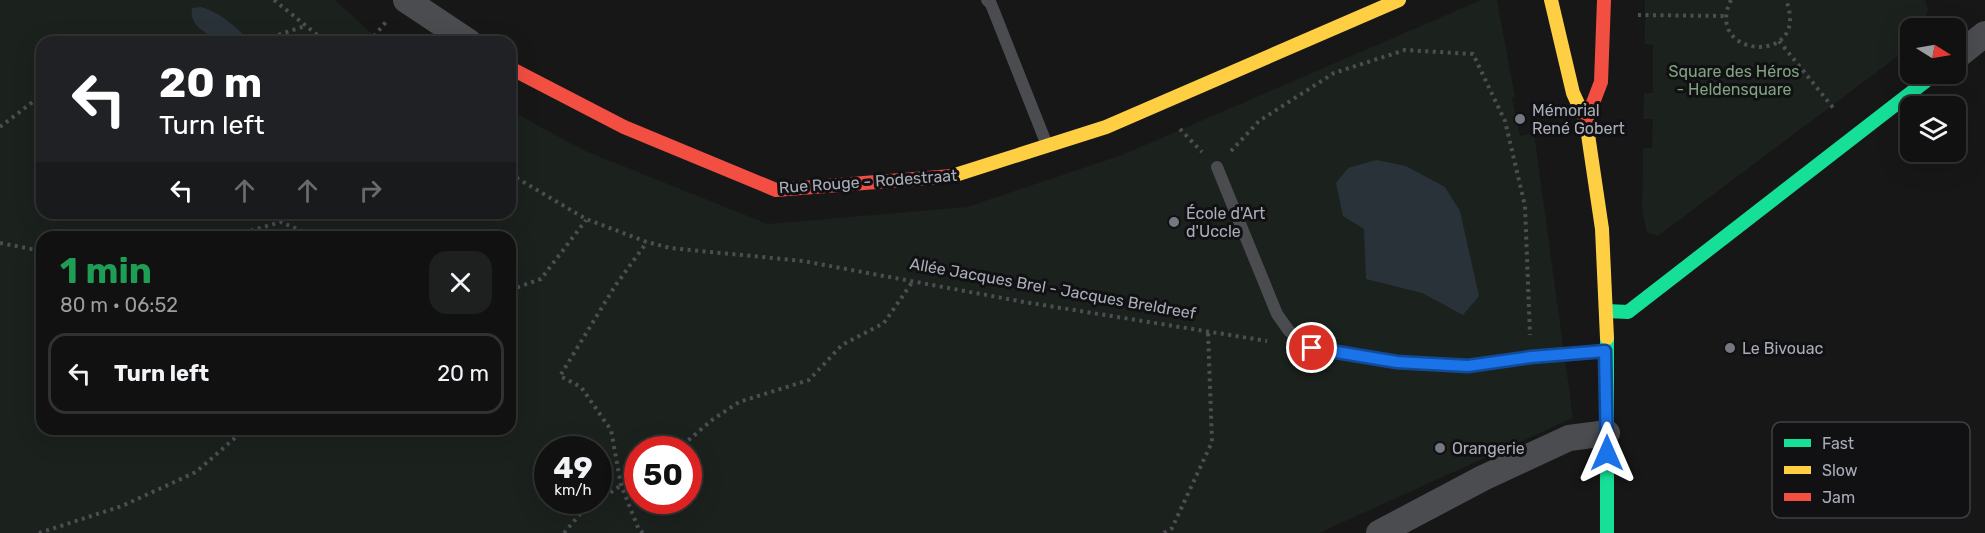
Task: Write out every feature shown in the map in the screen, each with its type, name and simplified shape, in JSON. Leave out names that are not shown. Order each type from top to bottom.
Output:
[{"type":"street","points":[[406,0],[460,36]]},
{"type":"street","name":"Rue Rouge - Rodestraat","points":[[516,71],[624,127],[776,190],[957,176],[1106,128],[1399,0]]},
{"type":"street","points":[[1551,0],[1573,93],[1586,121],[1602,229],[1606,311],[1607,533]]},
{"type":"street","points":[[1586,121],[1601,81],[1604,0]]},
{"type":"street","points":[[1966,49],[1985,34]]},
{"type":"street","points":[[1606,311],[1628,312],[1922,84]]},
{"type":"street","points":[[1379,533],[1483,478],[1569,438],[1607,433]]},
{"type":"lane","points":[[987,0],[991,4],[1047,147]]},
{"type":"lane","points":[[1216,168],[1277,314],[1289,331],[1312,348],[1397,362],[1468,366],[1531,357],[1605,351]]},
{"type":"path","points":[[274,0],[318,36]]},
{"type":"path","points":[[1731,0],[1726,16],[1733,35],[1740,43],[1760,48],[1779,41],[1786,32],[1790,21],[1790,9],[1786,0]]},
{"type":"path","points":[[1638,15],[1726,16]]},
{"type":"path","points":[[275,36],[306,26]]},
{"type":"path","points":[[1779,41],[1836,110]]},
{"type":"path","points":[[1169,100],[1181,130],[1216,168],[1259,121],[1334,73],[1405,50],[1473,54],[1505,121],[1525,206],[1531,357]]},
{"type":"path","points":[[0,127],[36,100]]},
{"type":"path","name":"Allée Jacques Brel - Jacques Breldreef","points":[[516,178],[586,219],[647,242],[670,248],[803,261],[1047,306],[1312,348]]},
{"type":"path","points":[[516,288],[541,279],[586,219]]},
{"type":"path","points":[[250,231],[281,222],[302,231]]},
{"type":"path","points":[[643,533],[639,530],[621,484],[611,430],[581,387],[560,376],[615,286],[647,242]]},
{"type":"path","points":[[0,243],[36,250]]},
{"type":"path","points":[[693,436],[739,402],[809,380],[842,345],[884,323],[913,281]]},
{"type":"path","points":[[1164,533],[1172,528],[1212,442],[1208,332]]},
{"type":"path","points":[[39,533],[122,506],[196,472],[237,435]]},
{"type":"path","points":[[612,491],[624,482]]},
{"type":"path","points":[[564,533],[580,514]]},
{"type":"green space","points":[[0,0],[335,0],[374,36],[36,36],[36,219],[516,219],[516,113],[583,150],[768,224],[967,207],[1122,155],[1481,0],[1497,0],[1520,136],[1534,133],[1573,418],[1319,533],[0,533]]},
{"type":"green space","name":"Square des Héros - Heldensquare","points":[[1645,0],[1925,0],[1928,9],[1926,18],[1900,18],[1900,55],[1658,236],[1647,232],[1642,211],[1643,148],[1652,148],[1653,119],[1643,119],[1644,93],[1653,93],[1653,45],[1645,44]]},
{"type":"shaded area","points":[[201,7],[214,12],[244,36],[209,36],[193,20],[192,8]]},
{"type":"shaded area","points":[[1376,160],[1406,166],[1445,187],[1460,211],[1479,296],[1463,315],[1422,293],[1366,279],[1364,229],[1343,216],[1336,183],[1348,168]]},
{"type":"traffic: fast","points":[[1607,311],[1628,312],[1922,84]]},
{"type":"traffic: fast","points":[[1607,338],[1607,533]]},
{"type":"traffic: slow","points":[[952,176],[1106,127],[1399,0]]},
{"type":"traffic: slow","points":[[1551,0],[1573,93],[1586,121],[1602,229],[1607,338]]},
{"type":"traffic: jam","points":[[1586,121],[1601,82],[1604,0]]},
{"type":"traffic: jam","points":[[516,71],[624,127],[776,190],[952,176]]},
{"type":"place","name":"Mémorial René Gobert","points":[[1520,119]]},
{"type":"place","name":"École d'Art d'Uccle","points":[[1174,222]]},
{"type":"place","name":"Le Bivouac","points":[[1730,348]]},
{"type":"place","name":"Orangerie","points":[[1440,448]]},
{"type":"route","points":[[1312,348],[1397,362],[1468,366],[1531,357],[1605,351],[1607,453]]}]
